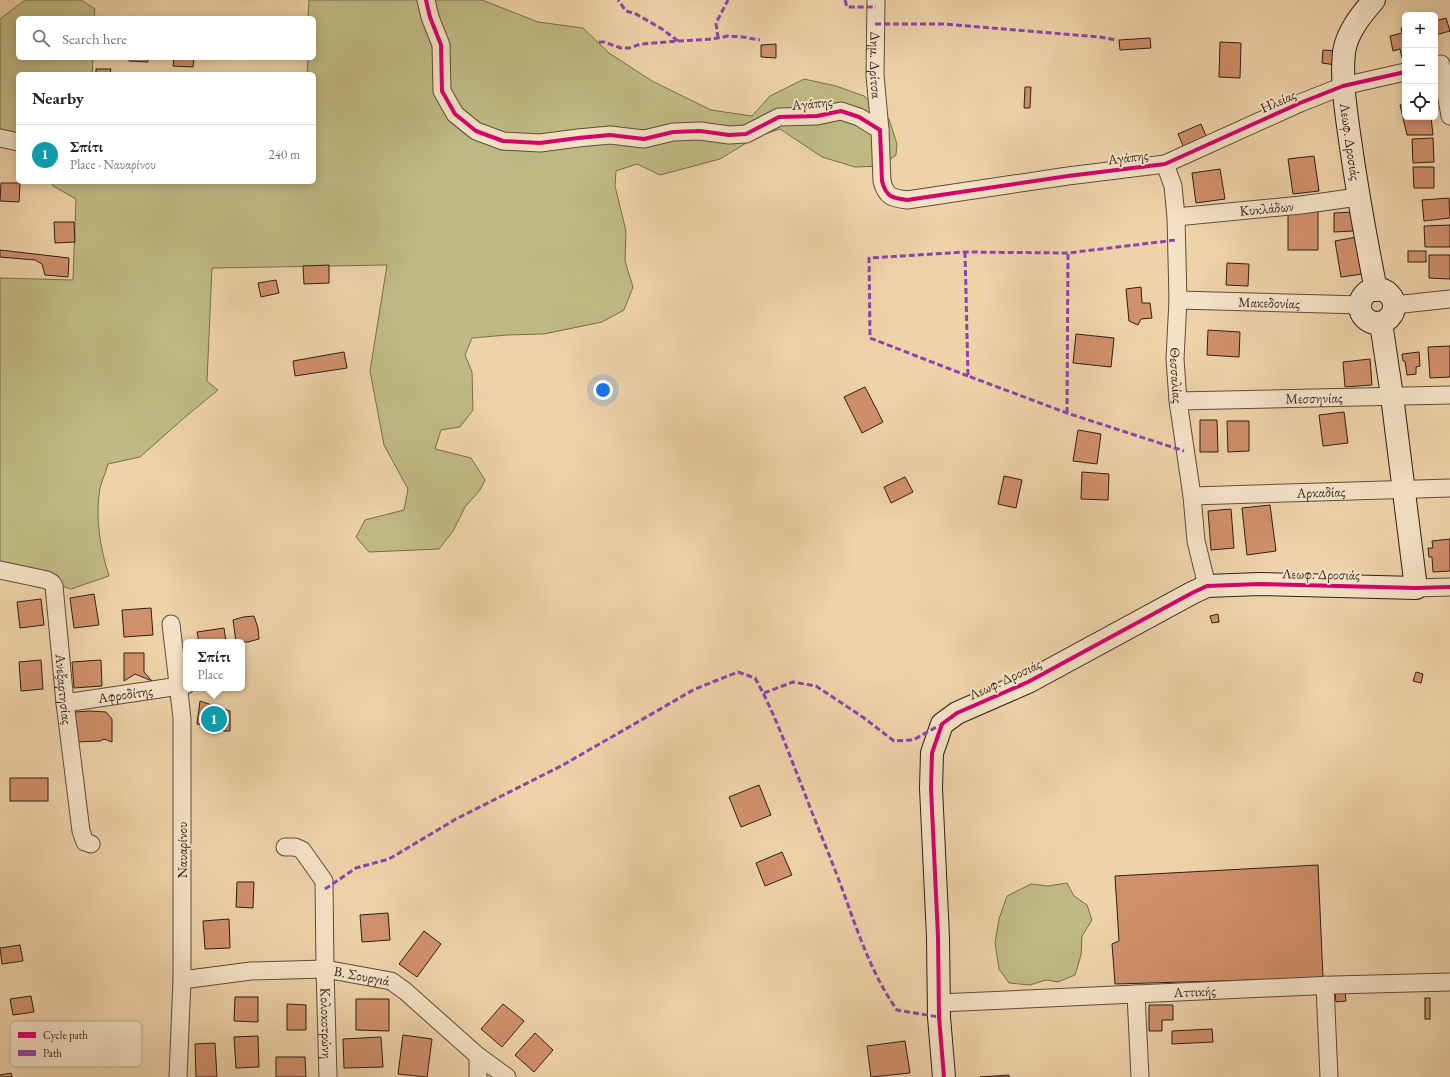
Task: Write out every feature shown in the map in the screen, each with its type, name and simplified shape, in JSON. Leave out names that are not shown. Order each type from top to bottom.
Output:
[{"type":"street","name":"Αγάπης","points":[[426,0],[430,17],[441,45],[442,91],[455,114],[476,131],[503,140],[540,143],[610,135],[644,139],[673,132],[700,131],[729,135],[746,134],[779,118],[817,116],[841,111],[859,117],[880,130],[882,181],[884,188],[889,196],[907,200],[1068,176],[1165,164]]},
{"type":"street","name":"Δημ. Δρίτσα","points":[[876,0],[875,75],[880,130]]},
{"type":"street","name":"Λεωφ. Δροσιάς","points":[[1374,0],[1358,18],[1344,51],[1343,86],[1358,197],[1376,290]]},
{"type":"street","points":[[1442,64],[1450,116]]},
{"type":"street","name":"Ηλείας","points":[[1165,164],[1300,103],[1343,86],[1402,73]]},
{"type":"street","points":[[0,138],[16,142]]},
{"type":"street","name":"Θεσσαλίας","points":[[1165,164],[1173,186],[1176,217],[1178,300],[1175,359],[1178,401],[1192,496],[1196,542],[1207,586]]},
{"type":"street","name":"Κυκλάδων","points":[[1176,217],[1301,205],[1358,197]]},
{"type":"street","points":[[1376,290],[1386,292],[1393,300],[1394,305],[1392,315],[1381,323],[1375,323],[1366,319],[1363,315],[1361,306],[1367,293],[1376,290]]},
{"type":"street","name":"Μακεδονίας","points":[[1178,300],[1361,306]]},
{"type":"street","points":[[1394,305],[1450,300]]},
{"type":"street","points":[[1381,323],[1392,396],[1416,588],[1450,587]]},
{"type":"street","name":"Μεσσηνίας","points":[[1178,401],[1450,395]]},
{"type":"street","name":"Αρκαδίας","points":[[1192,496],[1404,488],[1450,488]]},
{"type":"street","name":"Ανεξαρτησίας","points":[[0,570],[47,580],[54,586],[65,703],[81,831],[85,842],[92,844]]},
{"type":"street","name":"Λεωφ. Δροσιάς","points":[[944,1077],[939,1004],[932,788],[932,753],[942,724],[957,713],[1028,682],[1207,586],[1259,584],[1416,588]]},
{"type":"street","name":"Ναυαρίνου","points":[[171,624],[182,686],[182,980],[178,1077]]},
{"type":"street","name":"Αφροδίτης","points":[[65,703],[182,686]]},
{"type":"street","name":"Κολοκοτρώνη","points":[[285,847],[302,850],[324,881],[328,1077]]},
{"type":"street","name":"Β. Σουργιά","points":[[182,980],[252,971],[325,969],[391,981],[405,991],[478,1056],[507,1077]]},
{"type":"street","name":"Αττικής","points":[[939,1004],[1325,985],[1450,982]]},
{"type":"street","points":[[1325,985],[1329,1077]]},
{"type":"street","points":[[1136,994],[1140,1077]]},
{"type":"street","points":[[478,1056],[478,1077]]},
{"type":"shaded area","points":[[25,0],[81,0],[95,9],[94,16],[16,16],[16,60],[93,60],[92,72],[16,72],[16,135],[0,134],[0,19]]},
{"type":"shaded area","points":[[309,0],[482,0],[538,22],[583,28],[609,53],[652,81],[711,110],[752,116],[770,96],[804,79],[836,86],[864,96],[889,119],[897,144],[896,155],[882,166],[855,167],[822,157],[780,129],[756,137],[720,159],[660,175],[637,164],[616,171],[615,186],[626,231],[625,261],[633,287],[624,310],[602,322],[544,334],[472,338],[465,355],[472,372],[473,410],[460,427],[441,430],[435,449],[471,458],[485,480],[480,490],[465,507],[453,531],[439,549],[369,552],[356,537],[365,520],[404,510],[408,489],[384,445],[370,371],[387,265],[212,268],[207,381],[218,390],[140,457],[108,464],[100,488],[98,521],[103,554],[109,576],[71,589],[0,567],[0,278],[73,280],[76,199],[53,186],[52,184],[316,184],[316,72],[307,72],[308,60],[316,60],[316,16],[308,16]]},
{"type":"shaded area","points":[[1067,883],[1074,896],[1087,905],[1092,920],[1082,936],[1081,955],[1075,975],[1058,982],[1046,980],[1030,985],[1009,983],[999,969],[995,943],[999,919],[1007,896],[1031,884],[1048,886]]},
{"type":"building","points":[[1446,18],[1450,31],[1438,34],[1438,20]]},
{"type":"building","points":[[1402,33],[1402,58],[1400,49],[1393,51],[1390,36]]},
{"type":"building","points":[[1150,38],[1151,48],[1120,50],[1119,40]]},
{"type":"building","points":[[1220,42],[1241,43],[1240,78],[1219,77]]},
{"type":"building","points":[[776,44],[776,58],[761,57],[761,45]]},
{"type":"building","points":[[1323,50],[1337,51],[1336,65],[1322,63]]},
{"type":"building","points":[[148,60],[148,62],[129,61]]},
{"type":"building","points":[[174,60],[194,60],[193,67],[173,66]]},
{"type":"building","points":[[96,69],[111,69],[110,72],[96,72]]},
{"type":"building","points":[[1025,87],[1031,87],[1030,108],[1024,108]]},
{"type":"building","points":[[1404,120],[1431,120],[1433,135],[1407,135]]},
{"type":"building","points":[[1201,124],[1207,138],[1184,148],[1178,134]]},
{"type":"building","points":[[1433,138],[1434,162],[1413,163],[1412,139]]},
{"type":"building","points":[[1314,156],[1319,191],[1293,194],[1288,159]]},
{"type":"building","points":[[1413,167],[1434,167],[1434,188],[1414,188]]},
{"type":"building","points":[[1220,169],[1225,199],[1196,203],[1192,173]]},
{"type":"building","points":[[1,183],[20,184],[19,202],[0,201]]},
{"type":"building","points":[[1449,198],[1450,218],[1424,221],[1422,200]]},
{"type":"building","points":[[1288,211],[1318,211],[1318,250],[1288,250]]},
{"type":"building","points":[[1353,212],[1353,231],[1334,232],[1334,213]]},
{"type":"building","points":[[54,222],[74,222],[75,242],[55,243]]},
{"type":"building","points":[[1450,225],[1450,247],[1425,247],[1424,226]]},
{"type":"building","points":[[1357,237],[1363,274],[1341,277],[1335,241]]},
{"type":"building","points":[[0,250],[69,258],[68,277],[45,275],[42,264],[35,260],[0,257]]},
{"type":"building","points":[[1408,251],[1426,251],[1426,262],[1408,262]]},
{"type":"building","points":[[1429,255],[1450,255],[1450,279],[1429,278]]},
{"type":"building","points":[[1227,263],[1249,264],[1248,286],[1226,285]]},
{"type":"building","points":[[329,265],[329,283],[304,284],[303,266]]},
{"type":"building","points":[[276,280],[279,293],[261,297],[258,283]]},
{"type":"building","points":[[1141,287],[1142,303],[1150,303],[1152,318],[1141,319],[1138,325],[1129,321],[1126,289]]},
{"type":"building","points":[[1208,330],[1240,332],[1239,357],[1207,355]]},
{"type":"building","points":[[1076,334],[1114,338],[1111,367],[1073,363]]},
{"type":"building","points":[[1450,346],[1450,377],[1430,378],[1428,347]]},
{"type":"building","points":[[344,352],[347,368],[295,376],[293,361]]},
{"type":"building","points":[[1419,352],[1420,366],[1416,367],[1416,374],[1407,375],[1405,361],[1403,361],[1402,354]]},
{"type":"building","points":[[1370,359],[1372,385],[1345,387],[1343,362]]},
{"type":"building","points":[[865,387],[883,422],[862,433],[844,397]]},
{"type":"building","points":[[1344,412],[1348,443],[1323,446],[1319,415]]},
{"type":"building","points":[[1200,420],[1217,420],[1218,452],[1200,452]]},
{"type":"building","points":[[1227,421],[1249,421],[1249,451],[1228,452]]},
{"type":"building","points":[[1078,430],[1101,434],[1097,464],[1073,461]]},
{"type":"building","points":[[1082,472],[1109,474],[1108,500],[1081,499]]},
{"type":"building","points":[[1004,476],[1022,480],[1016,508],[998,504]]},
{"type":"building","points":[[905,477],[913,492],[891,503],[884,487]]},
{"type":"building","points":[[1270,505],[1276,551],[1247,555],[1242,508]]},
{"type":"building","points":[[1231,509],[1234,548],[1211,550],[1208,511]]},
{"type":"building","points":[[1450,539],[1450,571],[1433,572],[1432,557],[1429,557],[1428,548],[1433,548],[1432,541]]},
{"type":"building","points":[[94,594],[99,625],[74,628],[70,598]]},
{"type":"building","points":[[41,599],[44,625],[20,628],[17,602]]},
{"type":"building","points":[[151,608],[153,635],[124,637],[122,610]]},
{"type":"building","points":[[1218,614],[1219,622],[1212,623],[1210,616]]},
{"type":"building","points":[[254,616],[258,628],[259,639],[245,642],[245,639],[236,639],[233,620]]},
{"type":"building","points":[[224,628],[226,639],[198,639],[197,632]]},
{"type":"building","points":[[124,653],[144,653],[144,672],[152,681],[135,674],[124,681]]},
{"type":"building","points":[[41,660],[43,689],[21,691],[19,662]]},
{"type":"building","points":[[101,660],[102,686],[74,688],[72,662]]},
{"type":"building","points":[[1416,672],[1423,674],[1421,683],[1413,681]]},
{"type":"building","points":[[200,701],[230,711],[230,731],[224,731],[197,724]]},
{"type":"building","points":[[75,712],[106,712],[112,719],[112,742],[104,739],[100,741],[76,742]]},
{"type":"building","points":[[10,778],[48,778],[48,801],[10,801]]},
{"type":"building","points":[[759,785],[771,815],[741,827],[729,797]]},
{"type":"building","points":[[782,852],[792,875],[765,886],[756,863]]},
{"type":"building","points":[[1318,865],[1323,978],[1115,984],[1112,944],[1119,941],[1115,876]]},
{"type":"building","points":[[237,882],[254,882],[253,908],[236,907]]},
{"type":"building","points":[[388,913],[390,940],[362,942],[360,915]]},
{"type":"building","points":[[229,919],[230,948],[205,949],[203,921]]},
{"type":"building","points":[[424,931],[441,944],[417,977],[399,964]]},
{"type":"building","points":[[20,945],[23,961],[2,964],[0,948]]},
{"type":"building","points":[[1345,992],[1346,1001],[1336,1002],[1335,993]]},
{"type":"building","points":[[31,996],[34,1012],[13,1015],[10,999]]},
{"type":"building","points":[[235,997],[258,997],[258,1022],[234,1021]]},
{"type":"building","points":[[1425,998],[1430,998],[1430,1019],[1425,1019]]},
{"type":"building","points":[[356,999],[389,999],[389,1031],[356,1030]]},
{"type":"building","points":[[287,1004],[306,1005],[306,1030],[287,1030]]},
{"type":"building","points":[[503,1004],[524,1021],[502,1047],[481,1029]]},
{"type":"building","points":[[1149,1005],[1173,1005],[1173,1020],[1162,1020],[1162,1031],[1149,1031]]},
{"type":"building","points":[[1212,1029],[1213,1042],[1172,1044],[1172,1031]]},
{"type":"building","points":[[535,1033],[553,1050],[534,1072],[515,1055]]},
{"type":"building","points":[[403,1035],[432,1039],[427,1077],[398,1074]]},
{"type":"building","points":[[258,1036],[259,1067],[236,1068],[234,1037]]},
{"type":"building","points":[[381,1037],[383,1067],[344,1068],[343,1039]]},
{"type":"building","points":[[905,1041],[910,1073],[871,1077],[867,1046]]},
{"type":"building","points":[[215,1043],[217,1077],[196,1077],[195,1044]]},
{"type":"building","points":[[276,1057],[305,1057],[306,1077],[276,1077]]},
{"type":"building","points":[[11,1073],[12,1077],[0,1077],[0,1075]]},
{"type":"building","points":[[1009,1075],[1009,1077],[980,1077]]},
{"type":"marked path","points":[[599,42],[604,42],[621,48],[629,48],[641,44],[678,41],[662,29],[636,14],[626,11],[618,0]]},
{"type":"marked path","points":[[718,38],[716,23],[728,0]]},
{"type":"marked path","points":[[845,0],[847,7],[876,7]]},
{"type":"marked path","points":[[875,24],[943,24],[1100,37],[1116,40]]},
{"type":"marked path","points":[[678,41],[713,39],[728,36],[760,40]]},
{"type":"marked path","points":[[968,376],[870,338],[869,258],[965,252],[1068,253],[1176,240]]},
{"type":"marked path","points":[[965,252],[968,376],[1067,413],[1184,451]]},
{"type":"marked path","points":[[1067,413],[1068,253]]},
{"type":"marked path","points":[[325,889],[356,868],[389,859],[456,819],[563,765],[695,689],[738,672],[755,678],[769,705],[831,859],[864,948],[887,995],[897,1010],[939,1017]]},
{"type":"marked path","points":[[764,693],[793,682],[816,686],[864,718],[894,741],[913,740],[942,724]]},
{"type":"cycle path","points":[[426,0],[430,17],[441,45],[442,91],[455,114],[476,131],[503,141],[540,143],[610,135],[644,139],[673,132],[700,131],[729,135],[746,134],[779,117],[817,116],[841,111],[859,117],[880,130],[882,181],[885,190],[890,196],[907,200],[1068,176],[1165,164],[1300,103],[1343,86],[1402,73]]},
{"type":"cycle path","points":[[944,1077],[939,1017],[938,937],[931,788],[932,753],[942,724],[957,713],[1028,682],[1207,586],[1259,584],[1416,588],[1450,587]]},
{"type":"place","name":"Σπίτι","points":[[214,719]]}]
